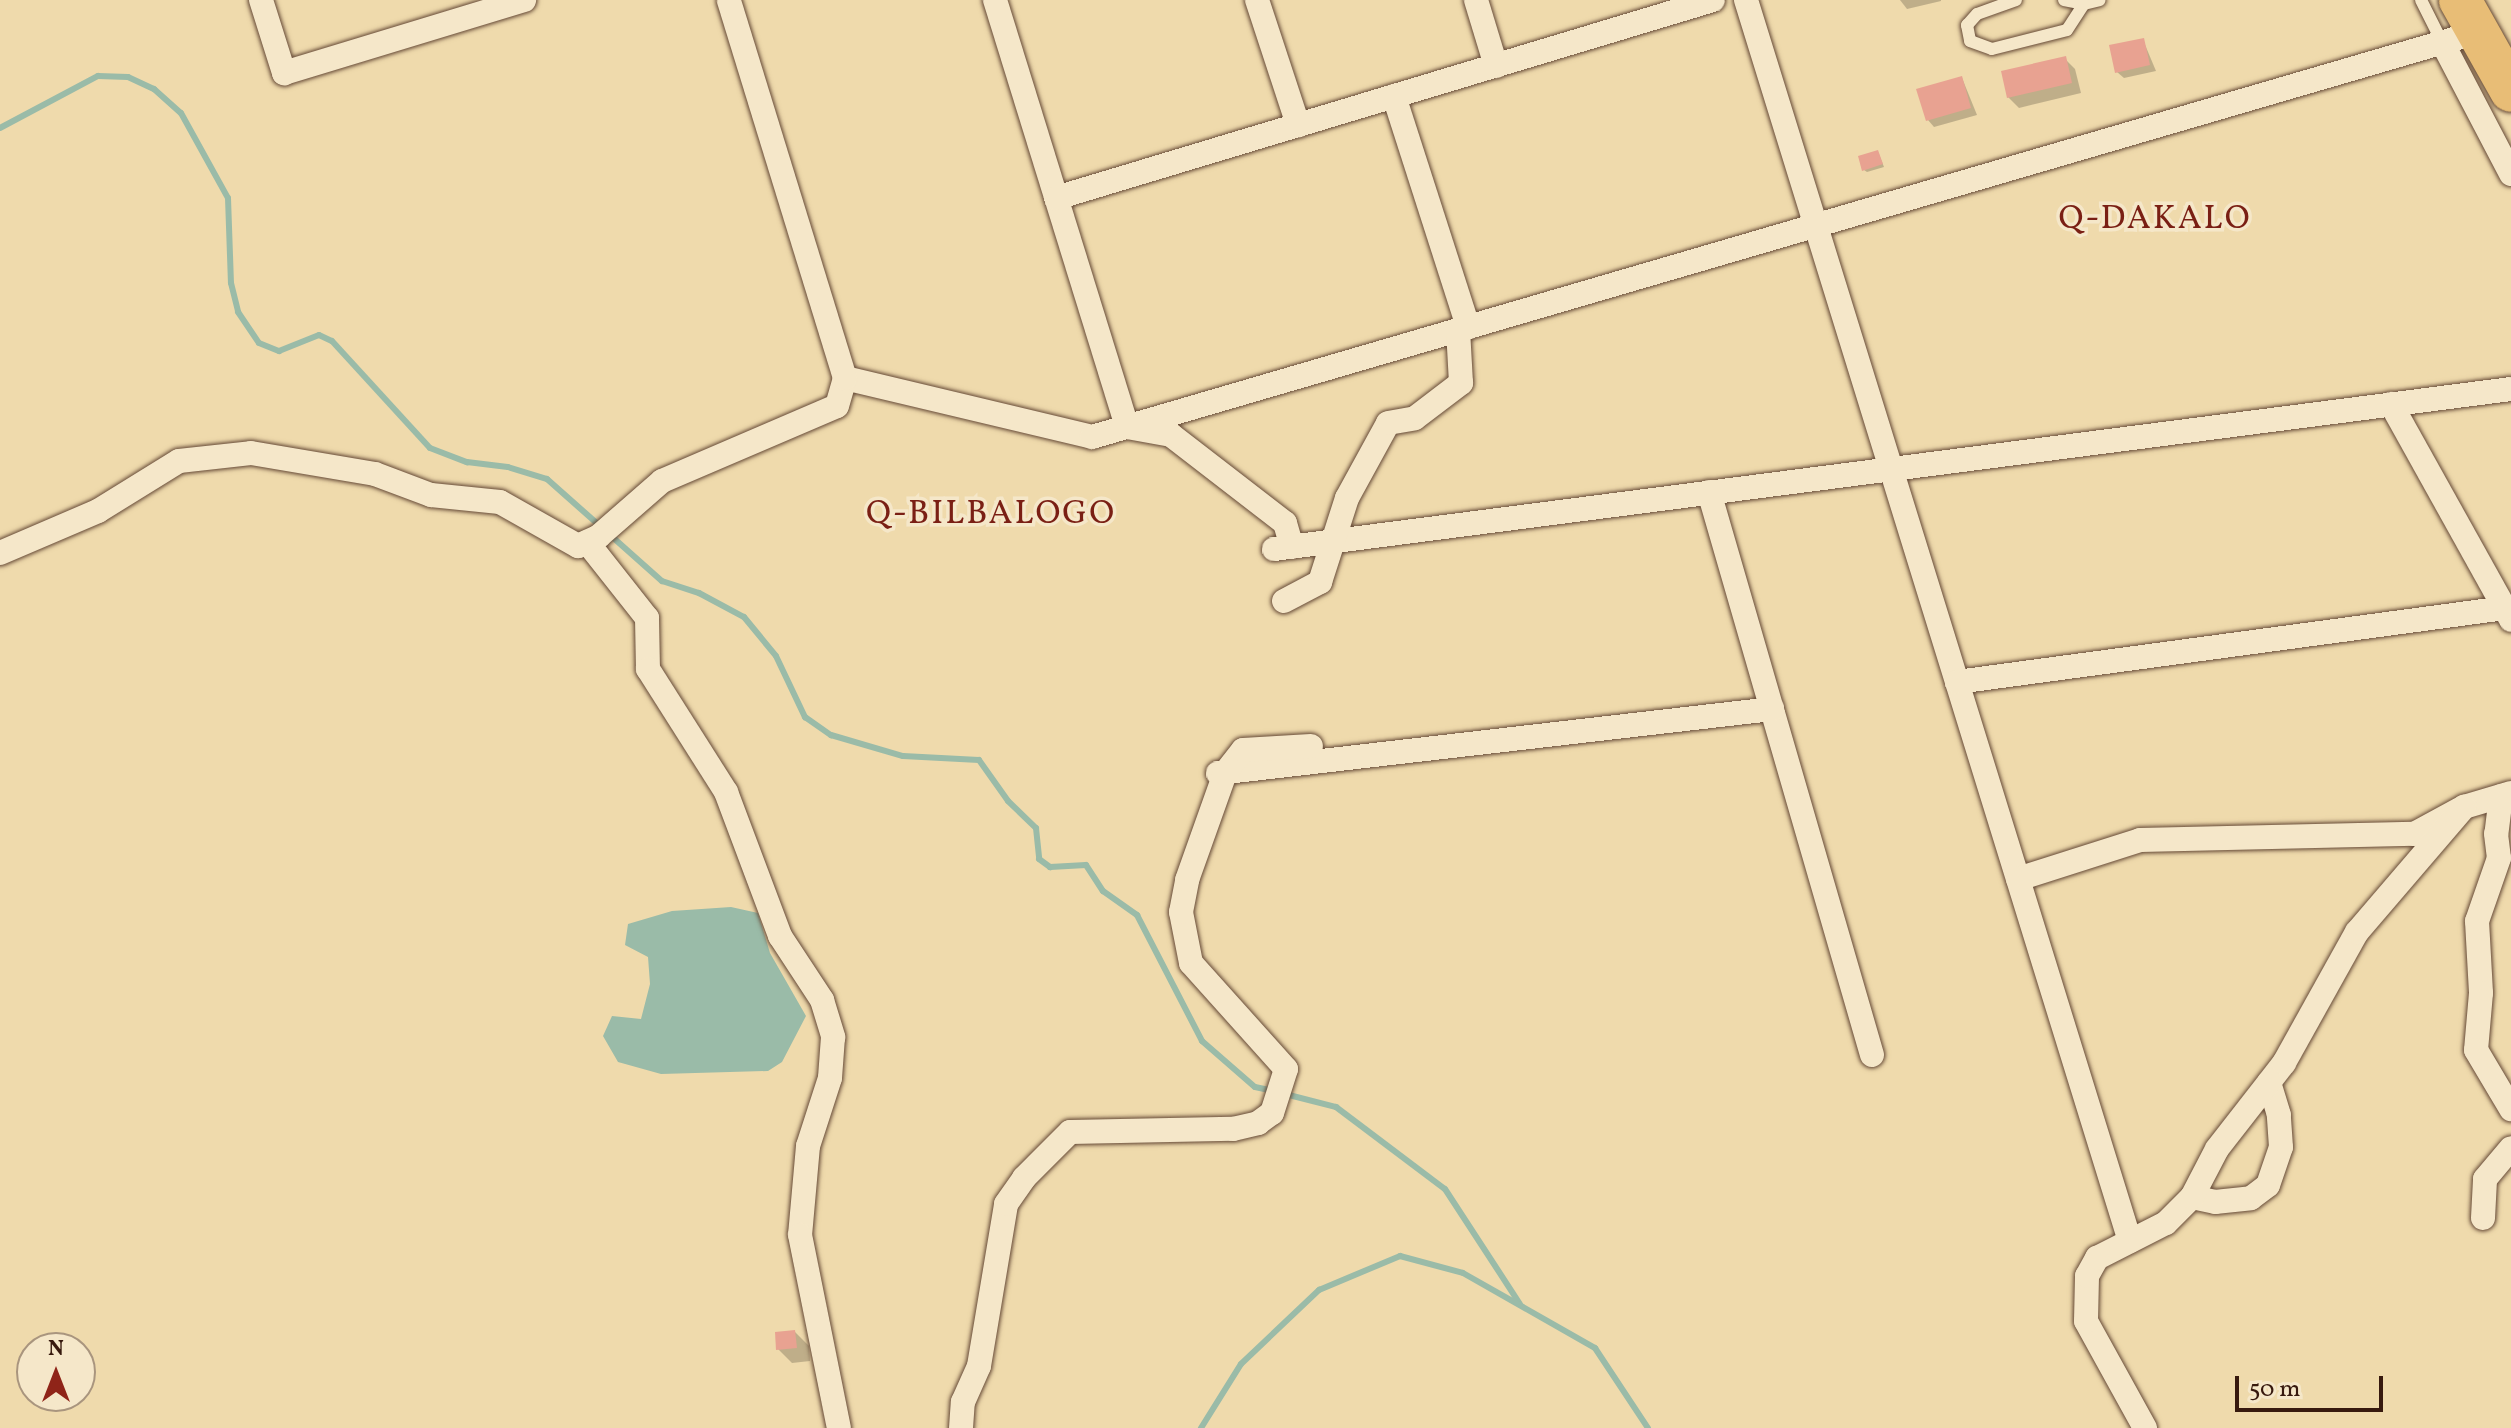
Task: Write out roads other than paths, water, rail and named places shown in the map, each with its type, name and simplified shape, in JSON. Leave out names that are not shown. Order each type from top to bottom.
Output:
[{"type":"highway","points":[[2466,17],[2511,91]]},
{"type":"street","points":[[261,0],[284,73],[524,0]]},
{"type":"street","points":[[0,553],[98,511],[179,461],[251,453],[375,474],[431,495],[500,502],[578,546],[600,533],[662,481],[837,406],[845,378],[729,0]]},
{"type":"street","points":[[995,0],[1127,427]]},
{"type":"street","points":[[1257,0],[1298,125]]},
{"type":"street","points":[[1476,0],[1496,66]]},
{"type":"street","points":[[1056,198],[1713,0]]},
{"type":"street","points":[[1746,0],[2130,1241]]},
{"type":"street","points":[[845,378],[1092,437],[1816,225],[2466,17],[2511,174]]},
{"type":"street","points":[[1284,601],[1320,582],[1336,541],[1347,498],[1388,423],[1415,418],[1447,399],[1461,383],[1463,329],[1394,96]]},
{"type":"street","points":[[1127,427],[1171,435],[1285,523],[1283,548],[2511,389]]},
{"type":"street","points":[[1957,682],[2508,614],[2391,404]]},
{"type":"street","points":[[1709,492],[1872,1055]]},
{"type":"street","points":[[600,533],[647,618],[648,669],[726,792],[780,936],[822,1000],[833,1037],[830,1078],[808,1146],[800,1235],[839,1428]]},
{"type":"street","points":[[1220,773],[1772,709]]},
{"type":"street","points":[[961,1428],[963,1402],[979,1366],[1006,1204],[1024,1178],[1070,1132],[1233,1129],[1258,1123],[1272,1113],[1286,1069],[1191,963],[1181,912],[1187,880],[1220,773],[1243,750],[1311,746]]},
{"type":"street","points":[[2018,879],[2140,840],[2381,838],[2414,834],[2464,807],[2506,794]]},
{"type":"street","points":[[2506,794],[2496,834],[2499,858],[2477,921],[2481,993],[2476,1050],[2511,1109]]},
{"type":"street","points":[[2145,1428],[2086,1321],[2087,1276],[2097,1258],[2166,1223],[2192,1197],[2217,1149],[2269,1082],[2357,932],[2464,807]]},
{"type":"street","points":[[2192,1197],[2215,1202],[2251,1198],[2268,1185],[2281,1147],[2279,1115],[2269,1082]]},
{"type":"street","points":[[2483,1218],[2485,1179],[2511,1148]]},
{"type":"lane","points":[[2016,0],[1977,14],[1967,25],[1970,41],[1992,49],[2067,30],[2084,4]]},
{"type":"lane","points":[[2064,0],[2084,4],[2100,0]]},
{"type":"lane","points":[[2421,0],[2466,17]]},
{"type":"waterway","points":[[0,128],[98,76],[128,77],[154,89],[181,113],[228,198],[231,283],[238,312],[259,343],[279,351],[319,335],[332,341],[430,448],[467,462],[508,467],[547,479],[601,527]]},
{"type":"waterway","points":[[609,534],[662,581],[699,593],[744,617],[776,656],[805,717],[831,735],[903,756],[979,760],[1008,801],[1036,828],[1039,859],[1050,867],[1086,865],[1103,891],[1137,915],[1202,1041],[1255,1087],[1274,1091]]},
{"type":"waterway","points":[[1285,1094],[1336,1107],[1445,1189],[1520,1304]]},
{"type":"waterway","points":[[1201,1428],[1241,1364],[1319,1290],[1400,1256],[1463,1273],[1595,1348],[1648,1428]]},
{"type":"district","name":"Q-DAKALO","points":[[2155,220]]},
{"type":"district","name":"Q-BILBALOGO","points":[[991,515]]}]
